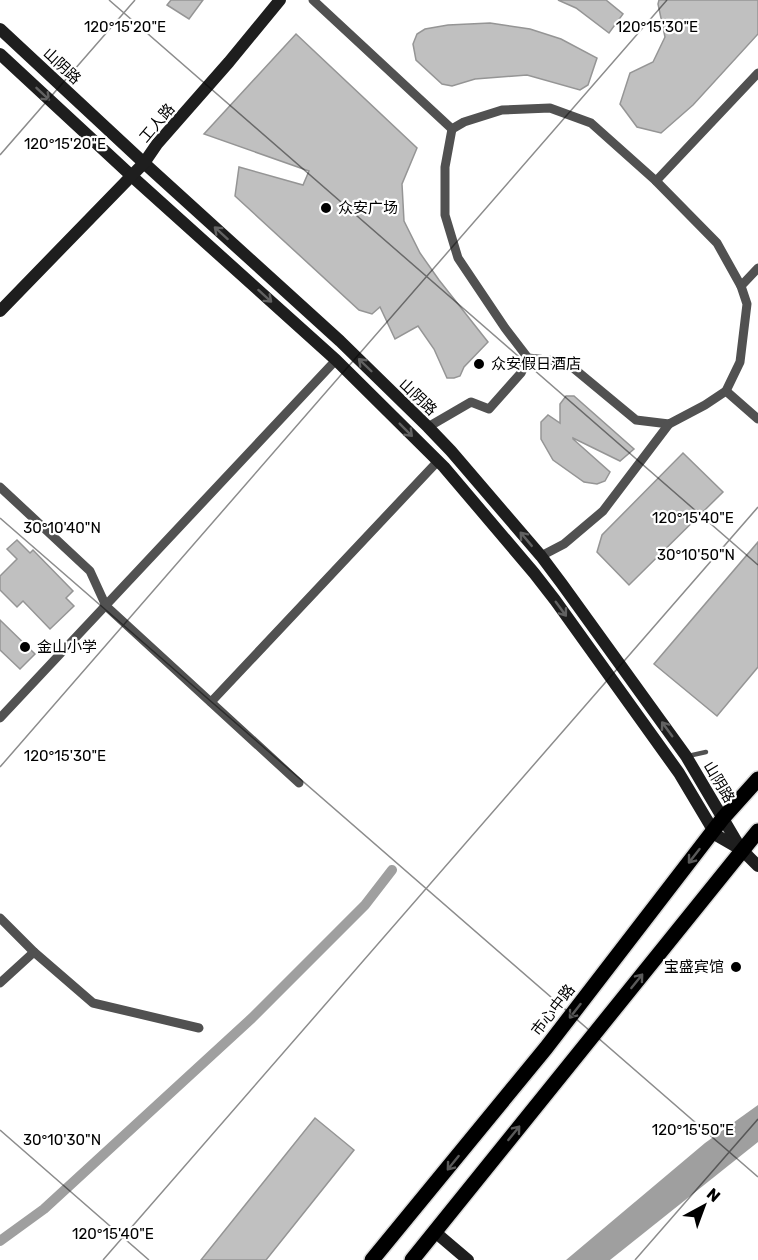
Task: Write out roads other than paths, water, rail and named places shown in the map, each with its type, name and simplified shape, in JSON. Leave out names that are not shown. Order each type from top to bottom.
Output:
[{"type":"main road","name":"工人路","points":[[0,311],[144,163],[157,144],[280,0]]},
{"type":"main road","name":"山阴路","points":[[0,29],[340,341],[451,451],[541,556],[686,756],[742,850],[758,866]]},
{"type":"main road","name":"山阴路","points":[[0,54],[336,360],[438,461],[555,600],[679,773],[716,835],[742,850]]},
{"type":"main road","name":"市心中路","points":[[372,1260],[546,1048],[723,818],[758,779]]},
{"type":"main road","points":[[412,1260],[758,831]]},
{"type":"main road","points":[[435,1232],[468,1260]]},
{"type":"street","points":[[313,0],[452,129]]},
{"type":"street","points":[[656,181],[758,73]]},
{"type":"street","points":[[452,129],[502,110],[550,108],[591,123],[656,181],[717,243],[741,286],[747,304],[740,362],[726,391],[669,424],[603,511],[564,544],[541,556]]},
{"type":"street","points":[[452,129],[445,167],[445,215],[458,258],[505,328],[528,358],[566,362],[636,420],[669,424]]},
{"type":"street","points":[[741,286],[758,268]]},
{"type":"street","points":[[428,427],[471,402],[489,410],[521,373],[528,358]]},
{"type":"street","points":[[0,718],[336,360]]},
{"type":"street","points":[[726,391],[758,419]]},
{"type":"street","points":[[211,702],[438,461]]},
{"type":"street","points":[[0,487],[90,571],[106,606],[299,783]]},
{"type":"street","points":[[0,918],[34,952],[93,1004],[199,1028]]},
{"type":"street","points":[[0,983],[34,952]]},
{"type":"lane","points":[[686,756],[706,752]]},
{"type":"waterway","points":[[0,1241],[44,1209],[252,1018],[365,905],[392,870]]},
{"type":"place","name":"众安广场","points":[[326,208]]},
{"type":"place","name":"众安假日酒店","points":[[479,364]]},
{"type":"place","name":"金山小学","points":[[25,647]]},
{"type":"place","name":"宝盛宾馆","points":[[736,967]]}]
